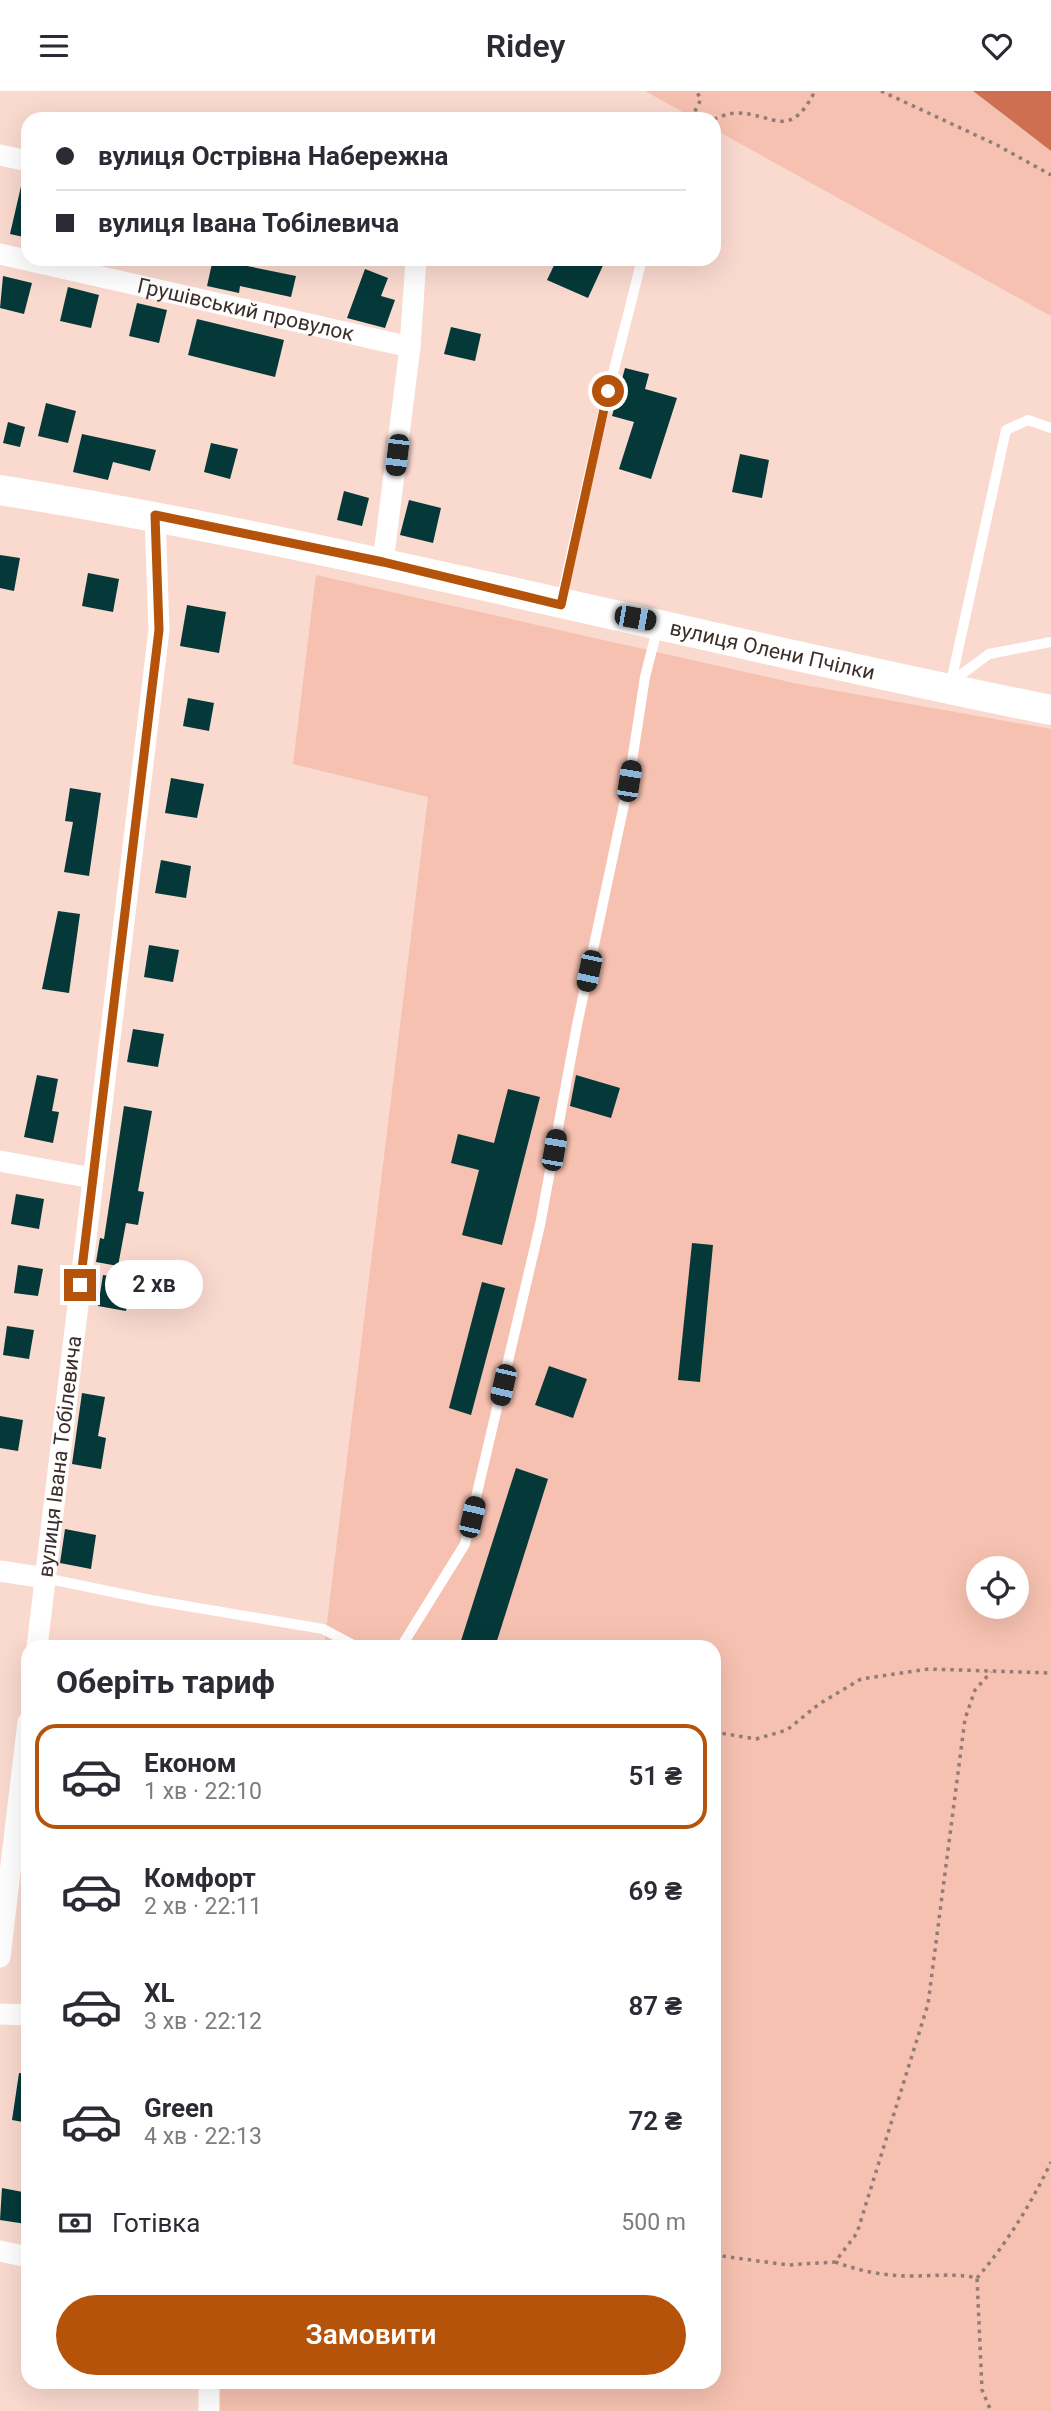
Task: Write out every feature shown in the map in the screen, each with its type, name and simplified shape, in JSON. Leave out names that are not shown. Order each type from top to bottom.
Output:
[{"type":"street","points":[[0,155],[21,160]]},
{"type":"street","name":"Грушівський провулок","points":[[0,254],[21,259]]},
{"type":"street","name":"Грушівський провулок","points":[[52,266],[396,346],[410,347]]},
{"type":"street","points":[[383,562],[410,347],[416,266]]},
{"type":"street","name":"вулиця Олени Пчілки","points":[[0,490],[155,515],[383,562],[561,605],[659,623],[1051,710]]},
{"type":"street","name":"вулиця Івана Тобілевича","points":[[38,1640],[159,630],[155,515]]},
{"type":"street","points":[[0,1161],[92,1178]]},
{"type":"street","points":[[0,1571],[45,1578]]},
{"type":"street","points":[[0,1957],[21,1781]]},
{"type":"street","points":[[0,2014],[21,2015]]},
{"type":"street","points":[[0,2251],[21,2256]]},
{"type":"street","points":[[208,2389],[209,2411]]},
{"type":"lane","points":[[561,605],[602,417],[640,266]]},
{"type":"lane","points":[[950,686],[1006,429],[1028,420],[1051,428]]},
{"type":"lane","points":[[405,1640],[466,1544],[540,1225],[577,1025],[629,781],[645,677],[659,623]]},
{"type":"lane","points":[[950,686],[989,654],[1051,642]]},
{"type":"lane","points":[[45,1578],[151,1600],[323,1629],[344,1640]]},
{"type":"path","points":[[694,112],[701,99],[696,91]]},
{"type":"path","points":[[721,117],[735,113],[778,124],[804,111],[815,91]]},
{"type":"path","points":[[881,91],[998,145],[1051,175]]},
{"type":"path","points":[[721,1733],[756,1739],[787,1730],[819,1705],[861,1679],[929,1669],[1051,1673]]},
{"type":"path","points":[[835,2262],[857,2233],[928,2004],[965,1719],[975,1689],[991,1672]]},
{"type":"path","points":[[991,2411],[982,2390],[977,2278],[996,2256],[1033,2199],[1051,2162]]},
{"type":"path","points":[[721,2257],[788,2265],[835,2262],[864,2273],[913,2276],[953,2272],[977,2278]]},
{"type":"shaded area","points":[[645,91],[973,91],[1051,151],[1051,316],[721,133],[721,112],[682,112]]},
{"type":"shaded area","points":[[973,91],[1051,91],[1051,151]]},
{"type":"shaded area","points":[[316,575],[798,684],[1051,729],[1051,2411],[217,2411],[219,2389],[721,2389],[721,1640],[325,1640],[428,797],[293,764]]},
{"type":"building","points":[[21,186],[21,236],[10,234]]},
{"type":"building","points":[[211,266],[247,266],[296,276],[291,297],[240,286],[239,293],[207,286]]},
{"type":"building","points":[[554,266],[603,266],[588,298],[547,280]]},
{"type":"building","points":[[365,269],[388,278],[381,296],[395,300],[385,328],[347,318]]},
{"type":"building","points":[[3,276],[32,283],[24,314],[0,308]]},
{"type":"building","points":[[68,287],[99,295],[91,328],[60,321]]},
{"type":"building","points":[[137,303],[167,310],[159,343],[129,336]]},
{"type":"building","points":[[197,319],[284,340],[275,377],[188,355]]},
{"type":"building","points":[[451,327],[481,334],[475,361],[444,354]]},
{"type":"building","points":[[625,368],[649,374],[645,389],[677,398],[651,479],[619,469],[634,422],[612,416]]},
{"type":"building","points":[[46,403],[76,411],[68,443],[38,436]]},
{"type":"building","points":[[8,422],[25,427],[20,447],[3,443]]},
{"type":"building","points":[[82,434],[156,450],[150,471],[113,462],[108,480],[73,472]]},
{"type":"building","points":[[211,443],[238,449],[230,479],[204,472]]},
{"type":"building","points":[[740,454],[769,460],[762,498],[732,492]]},
{"type":"building","points":[[344,491],[369,498],[362,526],[337,520]]},
{"type":"building","points":[[409,500],[441,508],[433,543],[400,535]]},
{"type":"building","points":[[0,555],[20,558],[14,591],[0,588]]},
{"type":"building","points":[[88,573],[119,579],[113,612],[82,606]]},
{"type":"building","points":[[187,605],[226,612],[219,653],[180,646]]},
{"type":"building","points":[[188,698],[214,703],[209,731],[183,726]]},
{"type":"building","points":[[171,778],[204,784],[197,818],[165,813]]},
{"type":"building","points":[[70,788],[101,793],[89,876],[64,872],[73,822],[65,821]]},
{"type":"building","points":[[161,860],[191,866],[186,898],[155,893]]},
{"type":"building","points":[[58,911],[80,914],[69,993],[42,989]]},
{"type":"building","points":[[149,945],[179,950],[173,982],[144,977]]},
{"type":"building","points":[[133,1029],[164,1034],[158,1067],[127,1062]]},
{"type":"building","points":[[37,1075],[58,1079],[52,1111],[59,1112],[53,1143],[24,1137]]},
{"type":"building","points":[[576,1075],[620,1088],[611,1118],[570,1106]]},
{"type":"building","points":[[508,1089],[540,1097],[502,1245],[462,1235],[479,1170],[451,1163],[458,1134],[494,1143]]},
{"type":"building","points":[[124,1106],[152,1111],[138,1191],[144,1192],[138,1225],[126,1223],[118,1266],[96,1262],[100,1238],[104,1239]]},
{"type":"building","points":[[16,1194],[44,1199],[39,1229],[11,1224]]},
{"type":"building","points":[[692,1243],[713,1245],[700,1382],[678,1380]]},
{"type":"building","points":[[18,1265],[43,1269],[38,1296],[14,1293]]},
{"type":"building","points":[[103,1275],[131,1280],[126,1311],[98,1306]]},
{"type":"building","points":[[482,1282],[505,1288],[471,1415],[449,1408]]},
{"type":"building","points":[[7,1326],[34,1330],[29,1359],[3,1355]]},
{"type":"building","points":[[549,1366],[587,1379],[573,1418],[535,1405]]},
{"type":"building","points":[[82,1393],[105,1397],[98,1436],[106,1438],[101,1469],[72,1464]]},
{"type":"building","points":[[0,1416],[23,1420],[18,1451],[0,1448]]},
{"type":"building","points":[[516,1468],[548,1479],[497,1640],[461,1640]]},
{"type":"building","points":[[65,1529],[96,1535],[91,1569],[60,1563]]},
{"type":"building","points":[[19,2073],[21,2073],[21,2122],[12,2120]]},
{"type":"building","points":[[2,2188],[21,2192],[21,2223],[0,2220]]},
{"type":"route","points":[[80,1285],[159,630],[155,515],[383,562],[561,605],[608,391]]}]
